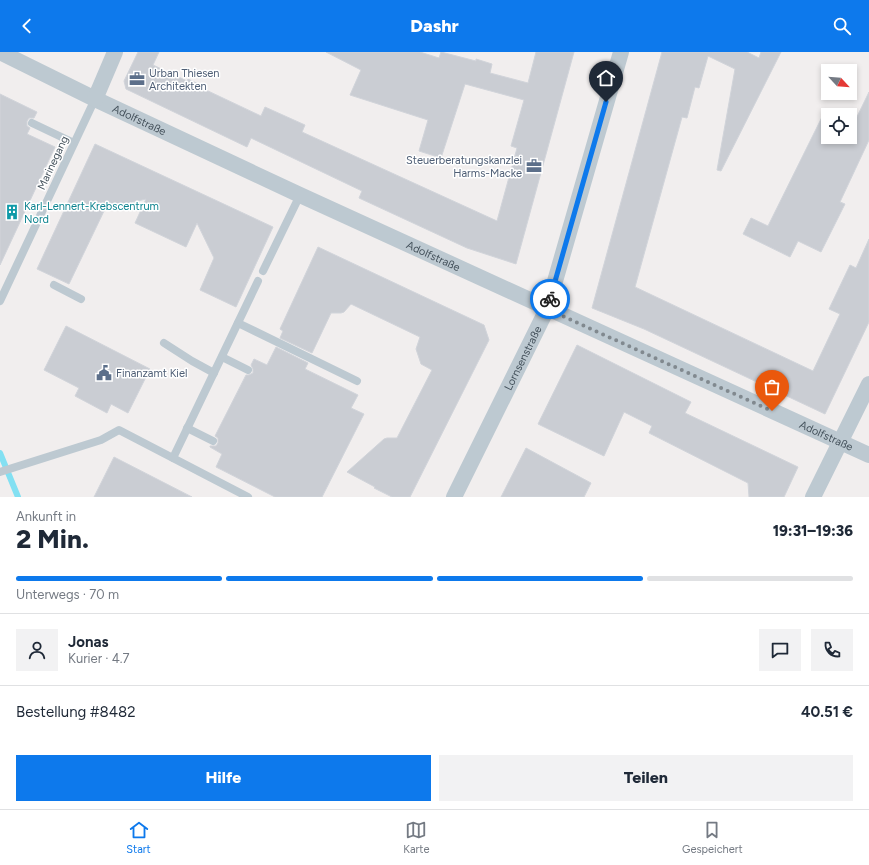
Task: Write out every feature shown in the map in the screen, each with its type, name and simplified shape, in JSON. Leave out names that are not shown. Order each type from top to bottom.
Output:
[{"type":"street","points":[[94,99],[115,52]]},
{"type":"street","name":"Lornsenstraße","points":[[454,497],[547,309],[621,52]]},
{"type":"street","name":"Adolfstraße","points":[[4,53],[94,99],[300,195],[869,455]]},
{"type":"street","points":[[813,497],[869,384]]},
{"type":"lane","name":"Marinegang","points":[[0,302],[94,99]]},
{"type":"lane","points":[[32,123],[74,143]]},
{"type":"lane","points":[[263,271],[300,195]]},
{"type":"lane","points":[[173,458],[258,281]]},
{"type":"lane","points":[[54,285],[81,299]]},
{"type":"lane","points":[[238,323],[357,381]]},
{"type":"lane","points":[[164,343],[192,361],[214,372]]},
{"type":"lane","points":[[222,357],[248,370]]},
{"type":"lane","points":[[187,428],[213,441]]},
{"type":"lane","points":[[0,472],[101,440],[119,430],[248,497]]},
{"type":"building","points":[[138,52],[159,52],[153,65],[187,81],[188,79],[207,88],[206,90],[261,116],[265,107],[305,125],[302,132],[497,221],[517,148],[511,146],[524,100],[465,84],[441,158],[419,151],[428,120],[350,95],[361,70],[326,52],[420,52],[439,58],[441,52],[476,61],[476,59],[492,64],[490,73],[528,83],[536,52],[574,52],[516,264],[467,248],[359,198],[362,191],[251,138],[247,147],[126,89],[124,81]]},
{"type":"building","points":[[662,52],[747,52],[759,58],[761,52],[781,52],[721,171],[717,170],[735,69],[708,56],[699,88],[695,87],[687,118],[682,117],[635,287],[813,371],[840,314],[829,309],[850,265],[856,268],[869,239],[869,322],[825,414],[644,329],[592,308]]},
{"type":"building","points":[[869,92],[869,140],[840,202],[845,204],[821,252],[798,241],[790,257],[743,234],[751,218],[768,226],[821,119],[821,144],[857,144],[857,117]]},
{"type":"building","name":"Karl-Lennert-Krebscentrum Nord","points":[[0,94],[37,112],[34,118],[29,118],[27,121],[27,126],[30,128],[27,134],[55,147],[0,265]]},
{"type":"building","points":[[95,144],[273,227],[236,307],[200,290],[214,258],[197,223],[186,247],[135,223],[146,199],[105,209],[69,284],[37,269]]},
{"type":"building","points":[[318,247],[484,325],[489,340],[410,497],[392,497],[347,472],[384,439],[397,438],[432,370],[421,364],[416,349],[420,337],[351,304],[344,312],[331,313],[312,353],[280,338],[283,331],[280,329]]},
{"type":"building","points":[[66,326],[150,369],[128,413],[111,404],[107,413],[75,396],[79,388],[44,370]]},
{"type":"building","points":[[577,345],[691,402],[685,413],[798,467],[784,497],[749,497],[748,483],[649,433],[652,426],[624,412],[604,456],[538,424]]},
{"type":"building","points":[[276,347],[308,363],[305,369],[358,395],[351,408],[364,414],[322,497],[275,497],[216,467],[222,454],[210,447],[216,446],[218,443],[218,438],[215,436],[246,375],[253,373],[251,365],[254,359],[267,365]]},
{"type":"building","points":[[526,448],[591,483],[584,497],[501,497]]},
{"type":"building","points":[[114,457],[192,497],[94,497]]},
{"type":"waterway","points":[[0,453],[18,497]]},
{"type":"way so far","points":[[550,299],[547,309],[772,411]]},
{"type":"place","name":"Urban Thiesen Architekten","points":[[137,79]]},
{"type":"place","name":"Steuerberatungskanzlei Harms-Macke","points":[[534,166]]},
{"type":"place","name":"Karl-Lennert-Krebscentrum Nord","points":[[12,212]]},
{"type":"place","name":"Finanzamt Kiel","points":[[104,373]]},
{"type":"route","points":[[550,299],[606,102]]}]
